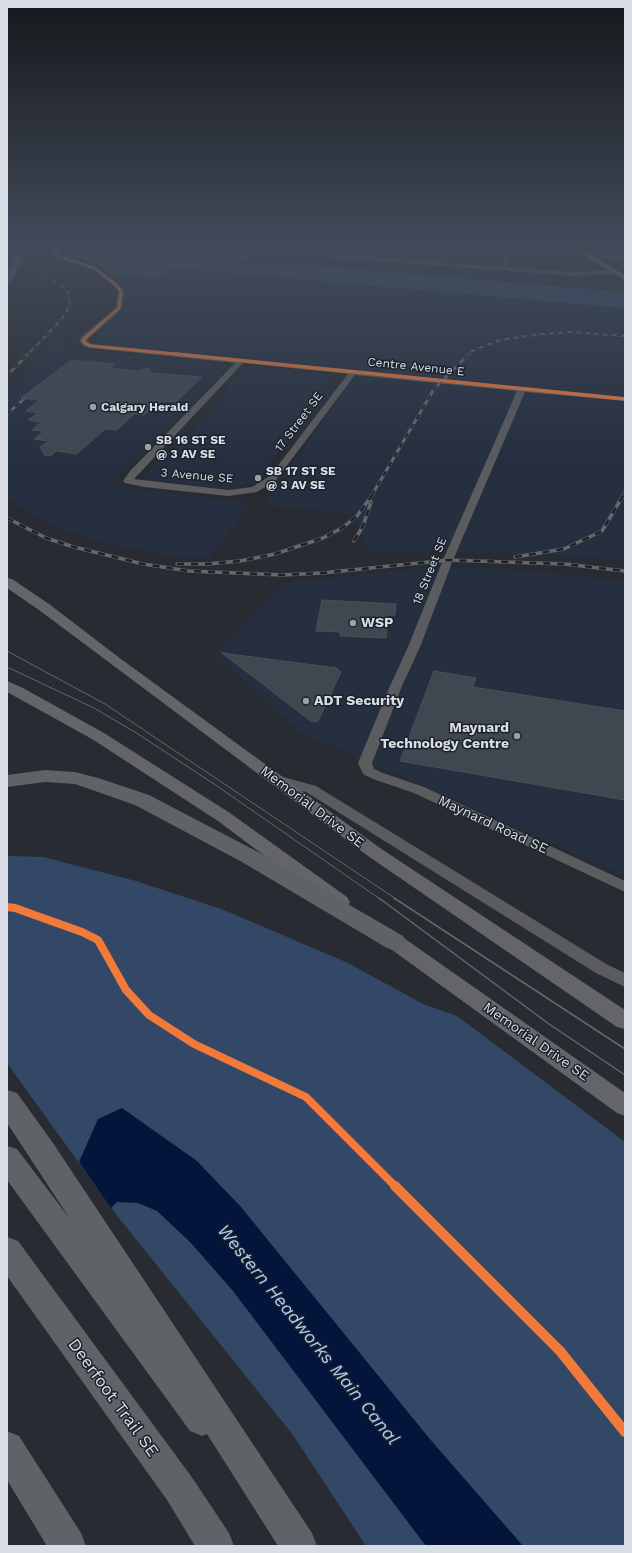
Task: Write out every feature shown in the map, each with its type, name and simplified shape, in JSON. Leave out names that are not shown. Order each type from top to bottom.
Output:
[{"type":"highway","points":[[7,781],[45,776],[74,778],[91,782],[142,800],[250,857],[395,942]]},
{"type":"highway","points":[[7,1101],[43,1152],[297,1546]]},
{"type":"highway","points":[[7,1158],[297,1546]]},
{"type":"highway","name":"Deerfoot Trail SE","points":[[7,1251],[179,1488],[216,1546]]},
{"type":"highway","points":[[7,1448],[68,1546]]},
{"type":"highway","points":[[7,1457],[29,1484]]},
{"type":"main road","name":"Memorial Drive SE","points":[[7,582],[44,607],[116,662],[374,852],[625,1021]]},
{"type":"main road","name":"Memorial Drive SE","points":[[7,686],[98,736],[224,818],[625,1106]]},
{"type":"street","name":"Centre Avenue E","points":[[108,317],[85,338],[83,341],[86,344],[99,347],[625,399]]},
{"type":"street","name":"3 Avenue SE","points":[[241,361],[133,473],[128,481],[172,488],[228,494],[254,490],[263,486]]},
{"type":"street","name":"17 Street SE","points":[[263,486],[273,478],[353,372]]},
{"type":"street","name":"18 Street SE","points":[[365,763],[396,686],[414,647],[448,560],[522,389]]},
{"type":"street","name":"Maynard Road SE","points":[[365,763],[368,771],[378,776],[419,790],[625,887]]},
{"type":"street","points":[[276,779],[311,789],[625,981]]},
{"type":"shaded area","points":[[116,317],[625,317],[625,561],[567,555],[433,552],[369,554],[352,514],[264,505],[360,370],[105,346],[91,339]]},
{"type":"shaded area","points":[[56,339],[69,340],[61,347],[230,365],[111,485],[251,503],[209,558],[187,558],[160,554],[95,541],[48,523],[7,498],[7,395]]},
{"type":"shaded area","points":[[254,367],[329,375],[334,377],[256,482],[228,489],[146,479],[143,476],[178,443],[181,443],[231,390],[225,389],[246,368]]},
{"type":"shaded area","points":[[433,567],[521,570],[625,581],[625,876],[302,733],[215,654],[284,583]]},
{"type":"shaded area","points":[[7,857],[43,857],[136,881],[224,910],[348,963],[423,1004],[457,1016],[625,1142],[625,1546],[366,1546],[293,1435],[115,1213],[7,1063]]},
{"type":"water","name":"Western Headworks Main Canal","points":[[122,1108],[197,1161],[241,1207],[429,1438],[523,1546],[426,1546],[233,1291],[190,1242],[157,1211],[138,1203],[117,1202],[111,1208],[79,1162],[98,1119]]},
{"type":"building","name":"Calgary Herald","points":[[71,360],[115,364],[110,368],[138,371],[148,368],[152,373],[202,377],[176,402],[162,401],[144,415],[134,414],[117,430],[105,429],[77,454],[56,451],[52,455],[45,456],[40,447],[49,441],[34,439],[44,431],[32,430],[41,422],[28,420],[38,413],[26,411],[39,400],[21,398]]},
{"type":"building","name":"WSP","points":[[322,600],[396,604],[395,615],[388,615],[386,638],[340,636],[340,632],[316,631]]},
{"type":"building","name":"ADT Security","points":[[222,653],[337,668],[341,672],[318,721],[312,722]]},
{"type":"building","name":"Maynard Technology Centre","points":[[434,671],[476,678],[473,687],[625,711],[625,800],[400,761]]},
{"type":"tram line","points":[[7,651],[105,704],[396,899]]},
{"type":"tram line","points":[[7,667],[94,708],[138,734],[217,786],[380,899]]},
{"type":"tram line","points":[[379,898],[549,1024],[625,1075]]},
{"type":"tram line","points":[[394,898],[625,1049]]},
{"type":"railway","points":[[27,355],[63,317]]},
{"type":"railway","points":[[372,495],[434,389],[472,351],[500,340],[533,335],[571,332],[625,336]]},
{"type":"railway","points":[[7,376],[28,354]]},
{"type":"railway","points":[[7,414],[24,399]]},
{"type":"railway","points":[[177,564],[207,564],[240,561],[275,554],[323,538],[342,528],[357,516],[373,494]]},
{"type":"railway","points":[[515,557],[564,549],[602,531],[624,494]]},
{"type":"railway","points":[[354,541],[363,526],[371,502]]},
{"type":"railway","points":[[7,518],[46,538],[74,547],[143,564],[189,571],[283,575],[322,573],[448,560],[565,564],[625,571]]},
{"type":"cycle path","points":[[109,317],[85,338],[83,341],[86,344],[91,346],[625,399]]},
{"type":"cycle path","points":[[7,907],[15,908],[82,932],[98,940],[126,990],[149,1015],[194,1044],[306,1097],[560,1351],[625,1432]]},
{"type":"place","name":"Calgary Herald","points":[[93,407]]},
{"type":"place","name":"SB 16 ST SE @ 3 AV SE","points":[[148,447]]},
{"type":"place","name":"SB 17 ST SE @ 3 AV SE","points":[[258,478]]},
{"type":"place","name":"WSP","points":[[353,623]]},
{"type":"place","name":"ADT Security","points":[[306,701]]},
{"type":"place","name":"Maynard Technology Centre","points":[[517,736]]}]
